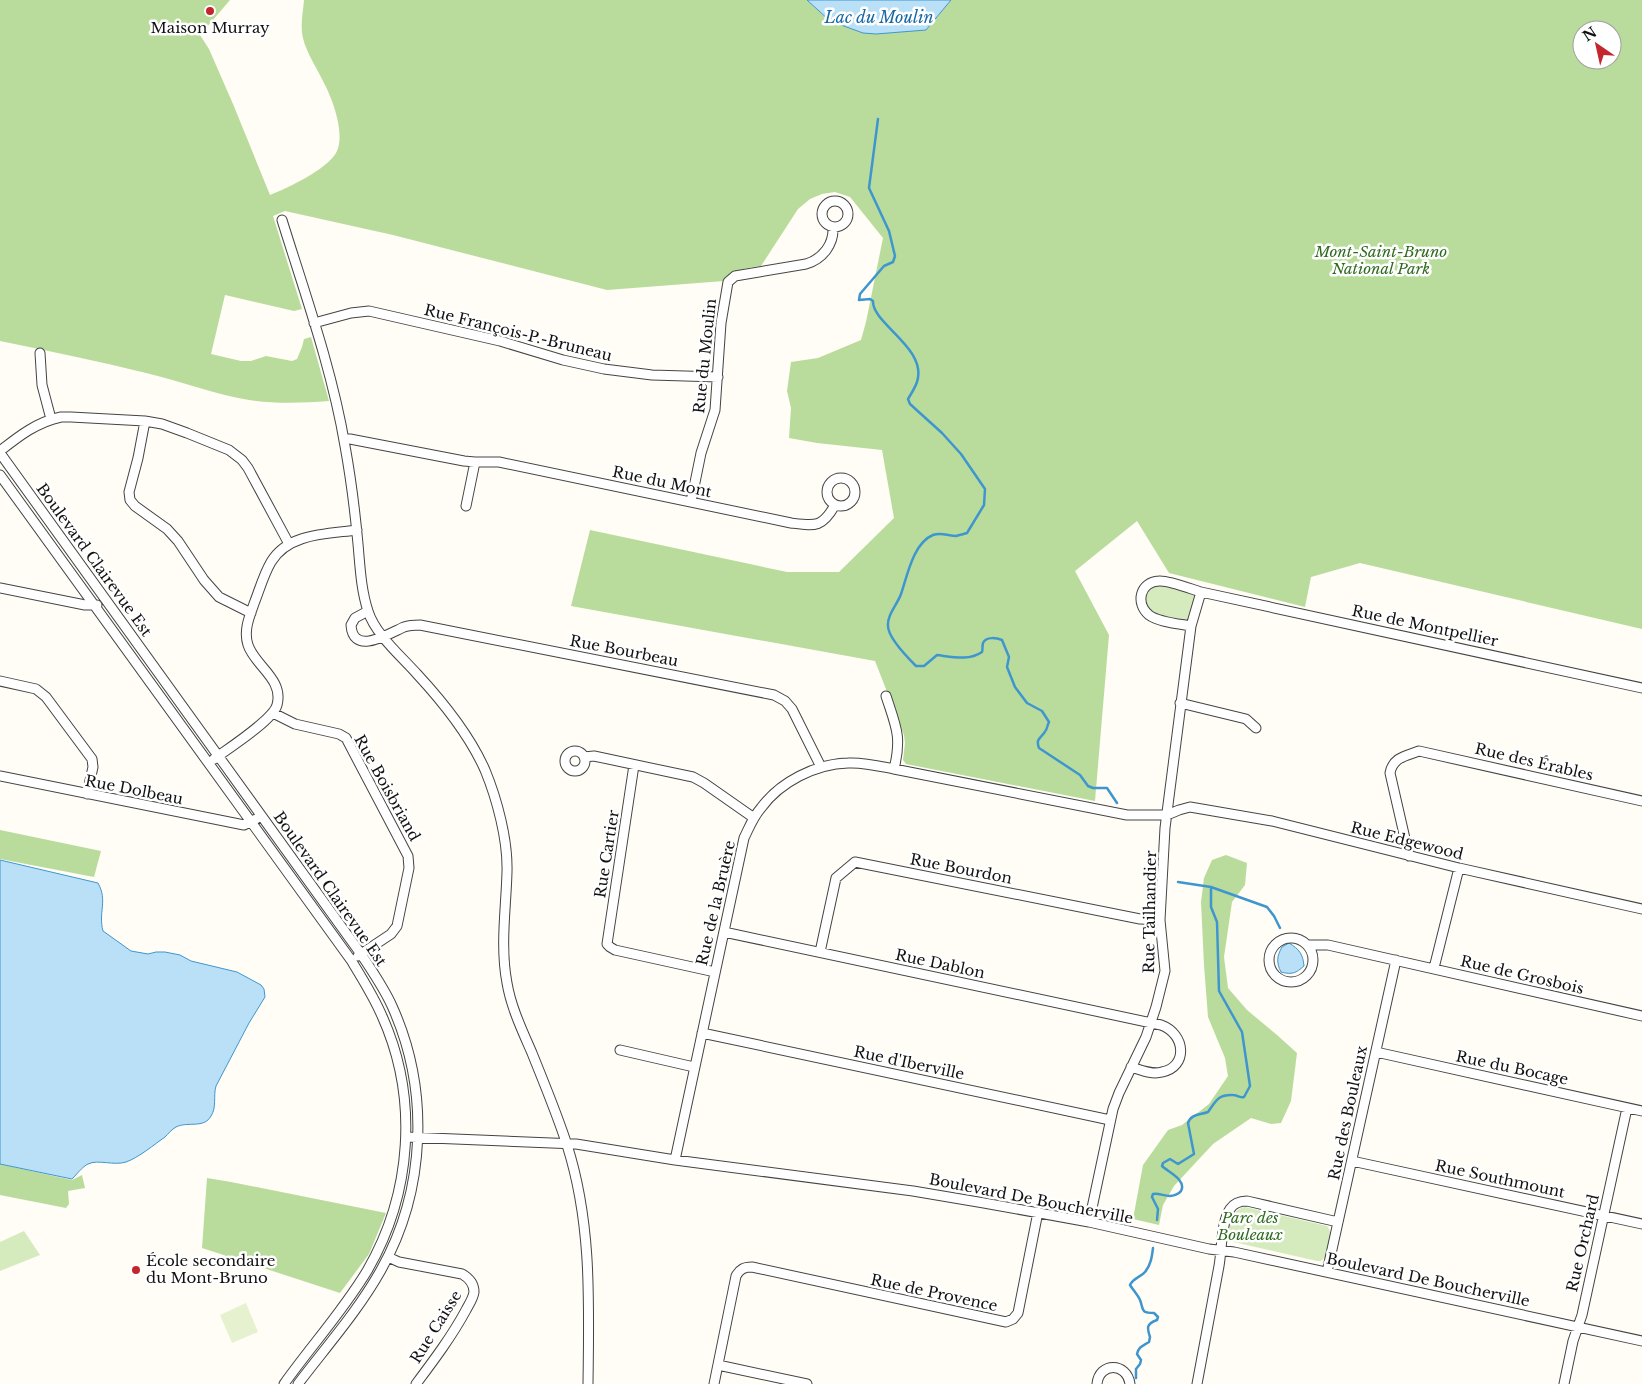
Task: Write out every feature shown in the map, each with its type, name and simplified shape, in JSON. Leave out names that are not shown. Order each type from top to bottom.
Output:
[{"type":"street","points":[[282,220],[333,388],[344,439],[357,530],[363,592],[372,622],[442,704],[474,750],[488,777],[507,855],[504,940],[508,989],[514,1010],[567,1144],[581,1206],[588,1251],[588,1384]]},
{"type":"street","name":"Rue du Moulin","points":[[691,502],[702,453],[714,417],[721,323],[726,286],[735,276],[813,262],[824,254],[834,237],[833,227]]},
{"type":"street","name":"Rue François-P.-Bruneau","points":[[314,324],[355,312],[369,311],[500,340],[563,360],[604,370],[652,376],[718,377]]},
{"type":"street","points":[[40,353],[42,386],[51,419]]},
{"type":"street","points":[[0,452],[33,427],[51,419],[71,416],[162,424],[217,444],[238,456],[248,468],[289,544]]},
{"type":"street","points":[[145,421],[129,492],[130,500],[135,506],[167,529],[178,541],[204,580],[219,596],[251,614]]},
{"type":"street","name":"Rue du Mont","points":[[344,439],[475,462],[499,462],[804,525],[817,524],[824,521],[828,518],[835,505]]},
{"type":"street","name":"Boulevard Clairevue Est","points":[[0,452],[361,954],[386,995],[401,1028],[415,1084],[418,1138],[416,1167],[411,1195],[402,1225],[388,1257],[363,1299],[298,1384]]},
{"type":"street","points":[[466,506],[475,462]]},
{"type":"street","name":"Boulevard Clairevue Est","points":[[0,475],[350,960],[379,1009],[392,1042],[403,1087],[406,1137],[404,1168],[398,1196],[375,1257],[350,1296],[284,1384]]},
{"type":"street","points":[[208,763],[267,720],[278,702],[277,689],[250,651],[246,631],[268,567],[276,555],[289,544],[310,536],[357,530]]},
{"type":"street","name":"Rue de Montpellier","points":[[1191,626],[1157,619],[1149,615],[1144,608],[1141,597],[1144,587],[1150,583],[1160,581],[1201,592],[1642,688]]},
{"type":"street","points":[[0,588],[95,607],[105,600]]},
{"type":"street","name":"Rue Tailhandier","points":[[1089,1222],[1110,1120],[1119,1093],[1146,1037],[1165,971],[1160,920],[1162,865],[1180,703],[1191,626],[1201,592]]},
{"type":"street","name":"Rue Bourbeau","points":[[368,611],[357,617],[353,622],[352,628],[357,638],[363,642],[374,641],[405,627],[420,625],[774,695],[785,701],[792,709],[821,768]]},
{"type":"street","points":[[0,682],[36,689],[46,697],[92,759],[93,765],[88,794]]},
{"type":"street","points":[[886,696],[898,733],[898,750],[894,769]]},
{"type":"street","points":[[1180,703],[1246,719],[1256,728]]},
{"type":"street","name":"Rue Boisbriand","points":[[273,713],[290,722],[339,734],[346,738],[408,856],[409,868],[397,926],[391,934],[350,960]]},
{"type":"street","name":"Rue des Érables","points":[[1409,856],[1390,773],[1392,765],[1398,759],[1419,750],[1642,801]]},
{"type":"street","points":[[584,757],[594,756],[697,779],[754,818]]},
{"type":"street","name":"Rue de la Bruère","points":[[675,1160],[744,838],[761,807],[784,786],[797,777],[832,764],[862,763],[1127,815],[1167,815]]},
{"type":"street","name":"Rue Cartier","points":[[634,765],[607,944],[617,951],[715,972]]},
{"type":"street","name":"Rue Dolbeau","points":[[0,776],[244,825],[251,822]]},
{"type":"street","name":"Rue Edgewood","points":[[1167,815],[1190,807],[1272,822],[1459,868],[1642,909]]},
{"type":"street","points":[[251,822],[261,816]]},
{"type":"street","name":"Rue Bourdon","points":[[820,952],[836,878],[855,862],[1140,919],[1160,920]]},
{"type":"street","points":[[1434,968],[1459,868]]},
{"type":"street","name":"Rue Dablon","points":[[724,932],[1151,1023],[1168,1027],[1175,1033],[1181,1046],[1179,1059],[1173,1067],[1161,1073],[1131,1067]]},
{"type":"street","points":[[1294,937],[1308,945],[1313,958],[1310,972],[1305,977],[1292,982],[1285,981],[1273,974],[1268,960],[1273,945],[1279,940],[1294,937]]},
{"type":"street","name":"Rue de Grosbois","points":[[1308,945],[1328,945],[1642,1016]]},
{"type":"street","name":"Rue des Bouleaux","points":[[1327,1272],[1396,960]]},
{"type":"street","name":"Rue d'Iberville","points":[[702,1033],[1110,1120]]},
{"type":"street","points":[[620,1050],[694,1066]]},
{"type":"street","name":"Rue du Bocage","points":[[1376,1052],[1642,1111]]},
{"type":"street","name":"Rue Orchard","points":[[1564,1384],[1604,1216],[1627,1108]]},
{"type":"street","name":"Boulevard De Boucherville","points":[[406,1137],[567,1144],[920,1192],[1089,1222],[1642,1341]]},
{"type":"street","name":"Rue Southmount","points":[[1352,1161],[1642,1224]]},
{"type":"street","points":[[1197,1384],[1222,1251],[1222,1238],[1228,1212],[1233,1205],[1241,1201],[1251,1201],[1338,1222]]},
{"type":"street","name":"Rue de Provence","points":[[718,1365],[736,1276],[740,1269],[747,1267],[1006,1322],[1013,1319],[1018,1313],[1038,1212]]},
{"type":"street","name":"Rue Caisse","points":[[388,1257],[399,1262],[462,1274],[469,1278],[474,1288],[472,1299],[462,1318],[416,1384]]},
{"type":"street","points":[[714,1384],[718,1365],[805,1384]]},
{"type":"street","points":[[1097,1384],[1101,1372],[1111,1367],[1116,1367],[1126,1373],[1130,1384]]},
{"type":"green space","name":"Mont-Saint-Bruno National Park","points":[[0,0],[230,0],[200,35],[209,49],[270,195],[316,171],[331,159],[339,146],[339,127],[328,90],[303,38],[304,0],[807,0],[830,21],[926,30],[951,0],[1642,0],[1642,629],[1360,563],[1311,577],[1305,607],[1169,573],[1137,521],[1075,571],[1109,635],[1095,801],[906,764],[903,760],[904,735],[875,661],[571,606],[590,530],[787,572],[839,572],[894,518],[882,450],[789,438],[791,408],[787,391],[791,362],[818,358],[861,340],[866,322],[883,238],[850,197],[835,192],[822,194],[810,199],[798,209],[761,266],[745,268],[731,274],[724,281],[607,290],[393,235],[285,211],[273,216],[302,309],[294,311],[225,295],[211,354],[241,361],[251,361],[266,356],[292,361],[297,359],[304,339],[311,337],[329,401],[289,403],[249,400],[73,356],[0,341]]},
{"type":"green space","points":[[1150,583],[1201,592],[1191,626],[1149,615],[1142,591]]},
{"type":"green space","points":[[0,830],[101,851],[94,877],[0,859]]},
{"type":"green space","points":[[1226,855],[1247,863],[1245,885],[1232,902],[1224,957],[1228,988],[1247,1010],[1297,1053],[1291,1101],[1281,1123],[1271,1124],[1251,1118],[1213,1144],[1174,1186],[1163,1205],[1159,1225],[1133,1219],[1143,1165],[1168,1130],[1182,1125],[1209,1104],[1228,1076],[1225,1058],[1208,1017],[1201,902],[1204,878],[1212,860]]},
{"type":"green space","points":[[0,1164],[72,1180],[82,1175],[85,1188],[68,1191],[69,1204],[66,1208],[0,1195]]},
{"type":"green space","points":[[207,1178],[386,1213],[369,1254],[340,1293],[202,1248]]},
{"type":"green space","name":"Parc des Bouleaux","points":[[1245,1207],[1327,1226],[1330,1236],[1325,1257],[1321,1261],[1317,1261],[1229,1241],[1229,1231],[1233,1215],[1236,1211]]},
{"type":"green space","points":[[24,1231],[40,1255],[0,1271],[0,1242]]},
{"type":"green space","points":[[246,1303],[258,1332],[232,1343],[220,1315]]},
{"type":"water","name":"Lac du Moulin","points":[[807,0],[951,0],[926,30],[876,34],[863,33],[830,21]]},
{"type":"water","points":[[0,860],[98,883],[103,901],[103,931],[131,951],[148,954],[165,952],[180,955],[191,961],[237,972],[261,985],[264,989],[265,997],[216,1086],[214,1109],[208,1120],[200,1124],[176,1127],[146,1151],[126,1162],[96,1162],[88,1164],[72,1179],[0,1164]]},
{"type":"water","points":[[1289,943],[1300,952],[1304,966],[1296,972],[1281,972],[1278,965],[1278,956],[1282,947]]},
{"type":"waterway","points":[[878,119],[869,188],[889,231],[895,256],[893,262],[884,266],[860,294],[859,300],[870,299],[873,301],[875,310],[881,319],[908,347],[915,358],[918,370],[917,382],[908,399],[910,404],[942,433],[961,454],[985,489],[984,505],[967,533],[956,536],[936,534],[926,539],[920,545],[912,561],[901,594],[889,618],[889,631],[899,648],[916,666],[924,666],[937,655],[961,658],[972,657],[982,652],[983,643],[987,639],[995,638],[1002,640],[1009,657],[1007,667],[1015,687],[1027,703],[1042,711],[1049,722],[1038,740],[1039,748],[1080,775],[1088,786],[1107,788],[1117,803]]},
{"type":"waterway","points":[[1157,1220],[1158,1209],[1152,1197],[1153,1194],[1173,1196],[1180,1192],[1182,1187],[1179,1180],[1162,1166],[1163,1163],[1170,1159],[1178,1164],[1194,1154],[1189,1120],[1194,1116],[1208,1112],[1217,1100],[1223,1096],[1236,1095],[1244,1097],[1250,1086],[1242,1032],[1219,991],[1217,922],[1211,907],[1211,887],[1178,882]]},
{"type":"waterway","points":[[1211,887],[1267,907],[1280,928]]},
{"type":"waterway","points":[[1136,1378],[1136,1369],[1141,1360],[1137,1354],[1138,1351],[1149,1342],[1148,1327],[1158,1317],[1154,1313],[1144,1312],[1139,1298],[1130,1285],[1147,1269],[1153,1248]]},
{"type":"place","name":"Maison Murray","points":[[210,11]]},
{"type":"place","name":"École secondaire du Mont-Bruno","points":[[136,1270]]}]
